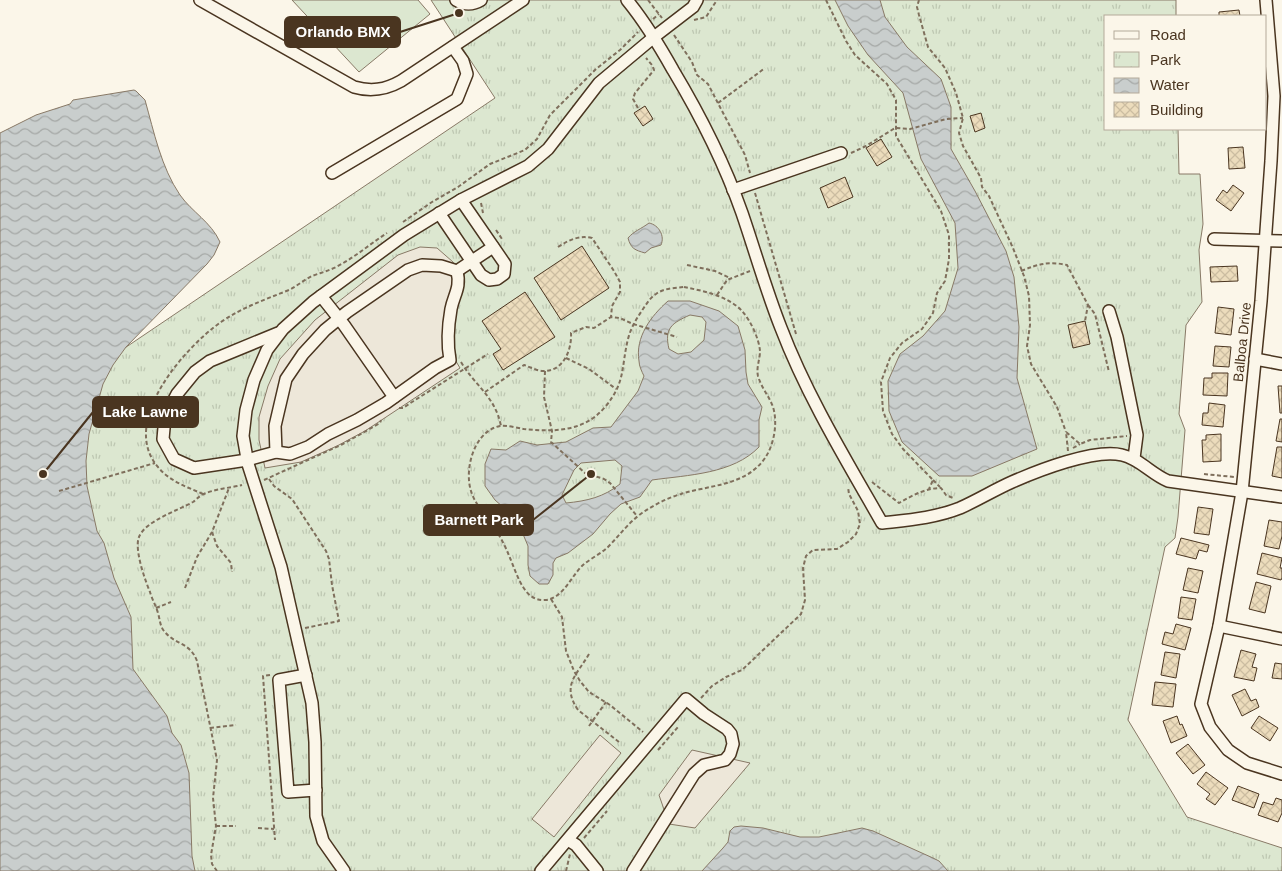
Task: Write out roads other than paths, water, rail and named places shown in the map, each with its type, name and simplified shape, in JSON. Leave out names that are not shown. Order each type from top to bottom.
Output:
[{"type":"street","points":[[200,0],[354,87],[364,90],[378,90],[392,86],[523,0]]},
{"type":"street","points":[[456,0],[462,4],[476,4],[481,0]]},
{"type":"street","points":[[627,0],[644,20],[692,102],[710,137],[733,190],[781,330],[802,376],[882,523],[938,515],[960,508],[1013,482],[1087,456],[1103,453],[1121,454],[1134,458],[1157,477],[1168,481],[1282,497]]},
{"type":"street","points":[[344,871],[323,841],[316,816],[315,742],[312,703],[281,567],[247,460],[243,436],[246,410],[254,380],[267,350],[280,333],[321,296],[439,213],[460,200],[528,166],[548,149],[599,84],[654,37],[693,7],[697,0]]},
{"type":"street","name":"Balboa Drive","points":[[1266,0],[1278,95],[1255,359],[1242,492],[1219,626],[1201,704],[1210,727],[1228,750],[1247,762],[1282,774]]},
{"type":"street","points":[[332,173],[457,99],[467,74],[462,61],[453,47]]},
{"type":"street","points":[[733,190],[843,155]]},
{"type":"street","points":[[439,213],[481,275],[489,280],[498,279],[504,274],[505,264],[498,244],[460,200]]},
{"type":"street","points":[[1214,239],[1266,239],[1282,241]]},
{"type":"street","points":[[457,271],[498,244]]},
{"type":"street","points":[[276,452],[274,426],[286,379],[303,354],[325,330],[408,270],[422,265],[441,266],[457,271]]},
{"type":"street","points":[[280,333],[210,361],[195,372],[177,394],[165,417],[163,439],[174,460],[194,468],[263,457],[276,452],[290,454],[308,447],[328,434],[396,402],[435,368],[450,360],[448,338],[451,309],[460,284],[457,271]]},
{"type":"street","points":[[321,296],[396,402]]},
{"type":"street","points":[[1109,311],[1117,337],[1137,434],[1134,458]]},
{"type":"street","points":[[1255,359],[1282,364]]},
{"type":"street","points":[[1219,626],[1282,639]]},
{"type":"street","points":[[306,675],[279,680],[288,792],[316,790]]},
{"type":"street","points":[[541,871],[572,842],[690,702],[730,734],[733,744],[730,754],[725,760],[704,765],[694,774],[633,871]]},
{"type":"street","points":[[572,842],[597,871]]},
{"type":"water","points":[[835,0],[880,0],[885,17],[907,47],[941,79],[951,107],[951,149],[1006,251],[1014,277],[1019,327],[1017,378],[1037,449],[972,476],[939,476],[902,442],[889,411],[888,381],[900,354],[923,336],[945,311],[958,268],[955,223],[921,159],[903,93],[868,55],[848,26]]},
{"type":"water","points":[[134,90],[145,100],[159,149],[173,184],[185,201],[212,229],[220,242],[207,264],[126,347],[113,365],[103,384],[89,434],[86,461],[87,486],[97,531],[104,543],[114,578],[131,617],[133,669],[167,716],[172,733],[181,745],[189,773],[192,856],[195,871],[0,871],[0,133],[36,115],[70,104],[73,100]]},
{"type":"water","points":[[649,223],[658,228],[662,235],[662,242],[661,245],[651,248],[645,253],[634,248],[628,238]]},
{"type":"water","points":[[668,301],[690,301],[719,311],[738,326],[745,350],[748,384],[762,407],[759,420],[759,447],[736,463],[723,468],[709,472],[652,480],[640,497],[621,504],[593,534],[568,553],[556,558],[553,563],[553,575],[548,584],[539,584],[530,576],[528,546],[520,527],[512,515],[495,500],[485,486],[485,464],[491,449],[506,450],[520,441],[537,445],[566,442],[593,428],[611,427],[638,391],[644,376],[639,363],[639,344],[650,320]],"holes":[[[690,315],[702,317],[706,322],[704,340],[691,352],[678,354],[669,349],[669,331],[674,324]],[[615,460],[622,466],[620,484],[595,498],[566,503],[562,495],[574,470],[581,463]]]},
{"type":"water","points":[[734,827],[763,828],[800,837],[819,837],[862,828],[873,831],[939,861],[948,871],[702,871],[728,842],[730,831]]},
{"type":"place","name":"Orlando BMX","points":[[459,13]]},
{"type":"place","name":"Lake Lawne","points":[[43,474]]},
{"type":"place","name":"Barnett Park","points":[[591,474]]}]
